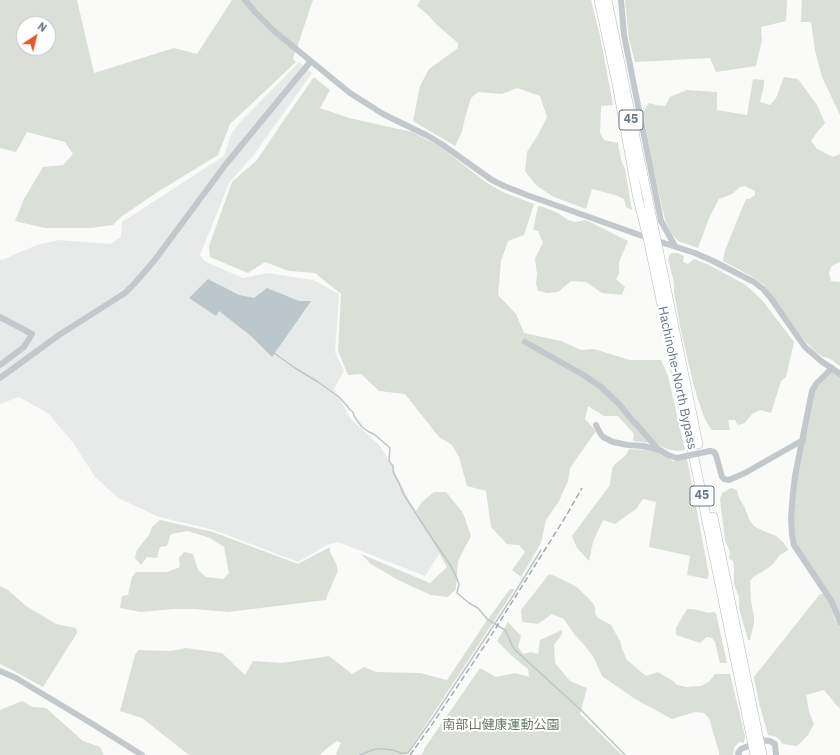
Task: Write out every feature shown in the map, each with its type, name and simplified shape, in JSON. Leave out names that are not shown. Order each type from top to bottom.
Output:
[{"type":"highway","name":"Hachinohe-North Bypass","points":[[600,0],[638,199],[652,239]]},
{"type":"highway","name":"Hachinohe-North Bypass","points":[[607,0],[652,239],[756,742],[762,755]]},
{"type":"highway","name":"Hachinohe-North Bypass","points":[[755,755],[756,742]]},
{"type":"street","points":[[245,0],[274,31],[350,93],[383,114],[440,143],[492,180],[504,186],[708,258],[754,282],[763,289],[805,347],[812,354],[840,374]]},
{"type":"street","points":[[621,0],[624,35],[661,221],[674,246]]},
{"type":"street","points":[[0,378],[59,335],[124,293],[134,284],[154,261],[226,164],[311,61]]},
{"type":"street","points":[[0,317],[32,334],[24,347],[0,365]]},
{"type":"street","points":[[525,342],[582,374],[601,387],[620,405],[657,448],[668,455],[678,458],[710,451],[714,452],[724,479],[729,480],[746,473],[803,440]]},
{"type":"street","points":[[832,368],[816,384],[812,391],[795,476],[791,518],[792,542],[832,602],[840,622]]},
{"type":"street","points":[[596,425],[603,437],[613,442],[628,446],[643,446],[663,452]]},
{"type":"street","points":[[0,671],[16,678],[142,755]]},
{"type":"street","points":[[739,755],[738,753],[741,749],[756,742],[770,741],[775,744],[776,755]]},
{"type":"shaded area","points":[[299,62],[312,73],[253,156],[229,183],[200,255],[204,261],[243,278],[267,273],[313,280],[339,294],[335,352],[344,371],[334,389],[351,419],[380,446],[389,460],[410,502],[441,551],[425,576],[338,542],[327,545],[298,562],[214,530],[159,517],[118,498],[95,477],[74,444],[49,414],[19,397],[0,404],[0,258],[2,260],[37,245],[59,240],[110,244],[121,237],[122,222],[224,156],[231,134],[241,121]]},
{"type":"shaded area","points":[[208,279],[239,295],[254,298],[267,288],[299,301],[311,301],[272,357],[251,336],[219,311],[216,316],[189,298]]},
{"type":"green space","points":[[0,0],[77,0],[94,73],[174,48],[197,54],[232,0],[313,0],[293,59],[296,62],[230,124],[218,155],[156,193],[121,217],[113,225],[91,228],[45,228],[15,221],[24,199],[43,167],[63,165],[73,154],[65,142],[27,132],[16,152],[0,148]]},
{"type":"green space","points":[[420,0],[591,0],[600,36],[613,105],[601,106],[600,133],[604,140],[618,143],[621,160],[625,169],[632,210],[626,207],[624,199],[592,189],[586,209],[554,197],[536,185],[525,171],[527,152],[547,117],[540,96],[517,88],[502,94],[478,92],[471,98],[462,132],[455,146],[413,121],[420,86],[429,69],[458,48],[458,43],[417,6]]},
{"type":"green space","points":[[625,0],[787,0],[786,21],[761,27],[762,40],[756,66],[716,72],[710,58],[635,62],[629,40]]},
{"type":"green space","points":[[802,0],[840,0],[840,115],[822,77],[815,50],[811,22],[801,22]]},
{"type":"green space","points":[[314,77],[330,90],[320,108],[349,118],[412,132],[439,146],[487,183],[505,193],[534,204],[524,235],[508,241],[501,261],[498,295],[516,314],[524,333],[561,341],[581,350],[594,349],[630,360],[661,360],[668,376],[685,450],[677,451],[667,449],[656,444],[633,441],[634,434],[618,416],[604,416],[588,406],[585,419],[596,431],[570,468],[568,481],[559,501],[546,520],[541,543],[521,577],[512,570],[525,552],[519,545],[507,544],[491,527],[486,491],[467,486],[459,457],[452,445],[439,437],[405,394],[379,391],[361,374],[348,375],[338,351],[341,294],[315,273],[289,271],[265,262],[248,273],[210,257],[209,246],[232,182],[257,160]]},
{"type":"green space","points":[[784,77],[798,79],[817,105],[825,123],[811,141],[817,149],[833,157],[840,154],[840,262],[831,267],[829,273],[831,281],[840,282],[840,366],[829,358],[823,357],[816,352],[805,341],[764,285],[723,261],[725,250],[746,199],[749,199],[755,195],[755,191],[745,186],[740,187],[732,194],[719,199],[710,216],[698,248],[678,241],[671,233],[665,220],[651,157],[643,111],[649,103],[665,106],[670,97],[687,90],[717,92],[717,110],[747,115],[753,79],[764,80],[760,102],[770,105],[776,98]]},
{"type":"green space","points":[[538,206],[558,213],[568,220],[575,222],[586,220],[628,241],[619,262],[619,274],[616,279],[625,287],[622,295],[602,293],[586,282],[571,281],[558,292],[548,293],[538,291],[536,284],[537,274],[535,258],[543,243],[538,231],[533,230]]},
{"type":"green space","points":[[671,253],[677,253],[684,256],[683,262],[688,264],[694,259],[707,264],[746,285],[762,300],[794,342],[786,377],[781,381],[771,413],[760,410],[752,414],[745,423],[738,425],[735,420],[728,420],[730,430],[712,430],[709,426],[704,417],[694,387],[681,331],[674,292],[674,283],[668,258]]},
{"type":"green space","points":[[831,371],[840,377],[840,619],[796,547],[793,533],[794,494],[814,390]]},
{"type":"green space","points":[[629,449],[647,450],[661,453],[673,461],[687,459],[709,575],[707,579],[687,575],[690,556],[649,547],[656,502],[643,499],[636,509],[615,524],[603,520],[593,542],[589,561],[577,548],[572,536],[610,485],[614,465],[626,455]]},
{"type":"green space","points":[[731,488],[737,490],[739,498],[754,526],[776,536],[788,549],[780,555],[773,564],[753,577],[750,581],[754,624],[750,640],[748,640],[739,608],[739,597],[734,584],[733,561],[729,558],[730,552],[725,540],[720,499],[722,493]]},
{"type":"green space","points":[[434,492],[446,492],[463,513],[471,536],[458,561],[456,589],[448,597],[431,595],[398,580],[371,564],[361,554],[430,583],[447,567],[416,511],[422,502]]},
{"type":"green space","points":[[160,520],[213,532],[298,564],[330,547],[330,552],[336,563],[338,571],[326,600],[228,612],[173,609],[141,612],[120,608],[122,596],[128,595],[132,577],[136,572],[167,572],[180,567],[179,558],[184,552],[193,554],[198,570],[206,577],[223,579],[229,573],[224,547],[210,538],[188,531],[171,534],[167,546],[160,547],[157,558],[147,557],[141,565],[135,558],[137,550],[149,535],[152,527]]},
{"type":"green space","points":[[549,574],[577,587],[592,602],[595,607],[595,614],[598,618],[611,625],[620,641],[627,660],[646,676],[658,672],[677,685],[687,687],[701,686],[709,682],[715,674],[730,674],[745,736],[744,743],[739,742],[734,748],[733,755],[719,755],[709,718],[704,713],[695,712],[672,719],[635,699],[602,676],[594,658],[574,634],[564,619],[552,614],[538,624],[522,622],[521,610]]},
{"type":"green space","points":[[0,586],[8,590],[26,606],[56,624],[76,628],[77,633],[43,687],[0,664]]},
{"type":"green space","points":[[510,589],[515,589],[406,755],[337,755],[336,753],[341,743],[337,741],[320,755],[189,755],[142,718],[120,711],[135,655],[138,650],[171,651],[186,648],[222,653],[245,675],[253,661],[282,663],[329,656],[352,674],[364,667],[376,672],[420,673],[447,680]]},
{"type":"green space","points":[[820,594],[825,594],[831,605],[835,620],[840,623],[840,708],[824,690],[806,695],[809,712],[814,724],[808,735],[797,746],[783,744],[777,737],[768,735],[759,703],[754,677]]},
{"type":"green space","points":[[687,609],[716,613],[727,663],[720,663],[715,642],[712,638],[707,637],[700,643],[676,635],[676,628]]},
{"type":"green space","name":"南部山健康運動公園","points":[[508,622],[521,636],[518,647],[523,654],[531,652],[538,654],[540,640],[562,630],[562,634],[554,645],[555,663],[570,681],[587,688],[580,714],[622,755],[421,755],[480,668],[496,677],[515,673],[529,677],[528,669],[497,641]]},
{"type":"green space","points":[[22,701],[32,707],[46,708],[83,741],[100,747],[104,755],[0,755],[0,710]]},
{"type":"waterway","points":[[274,353],[339,397],[353,412],[354,416],[362,427],[374,434],[390,448],[389,461],[393,466],[395,476],[404,495],[455,574],[459,584],[457,593],[478,608],[487,619],[505,630],[514,649],[582,711],[625,755]]},
{"type":"waterway","points":[[360,755],[375,749],[408,753],[511,599],[541,550]]},
{"type":"railway","points":[[410,755],[487,642],[582,488]]}]
